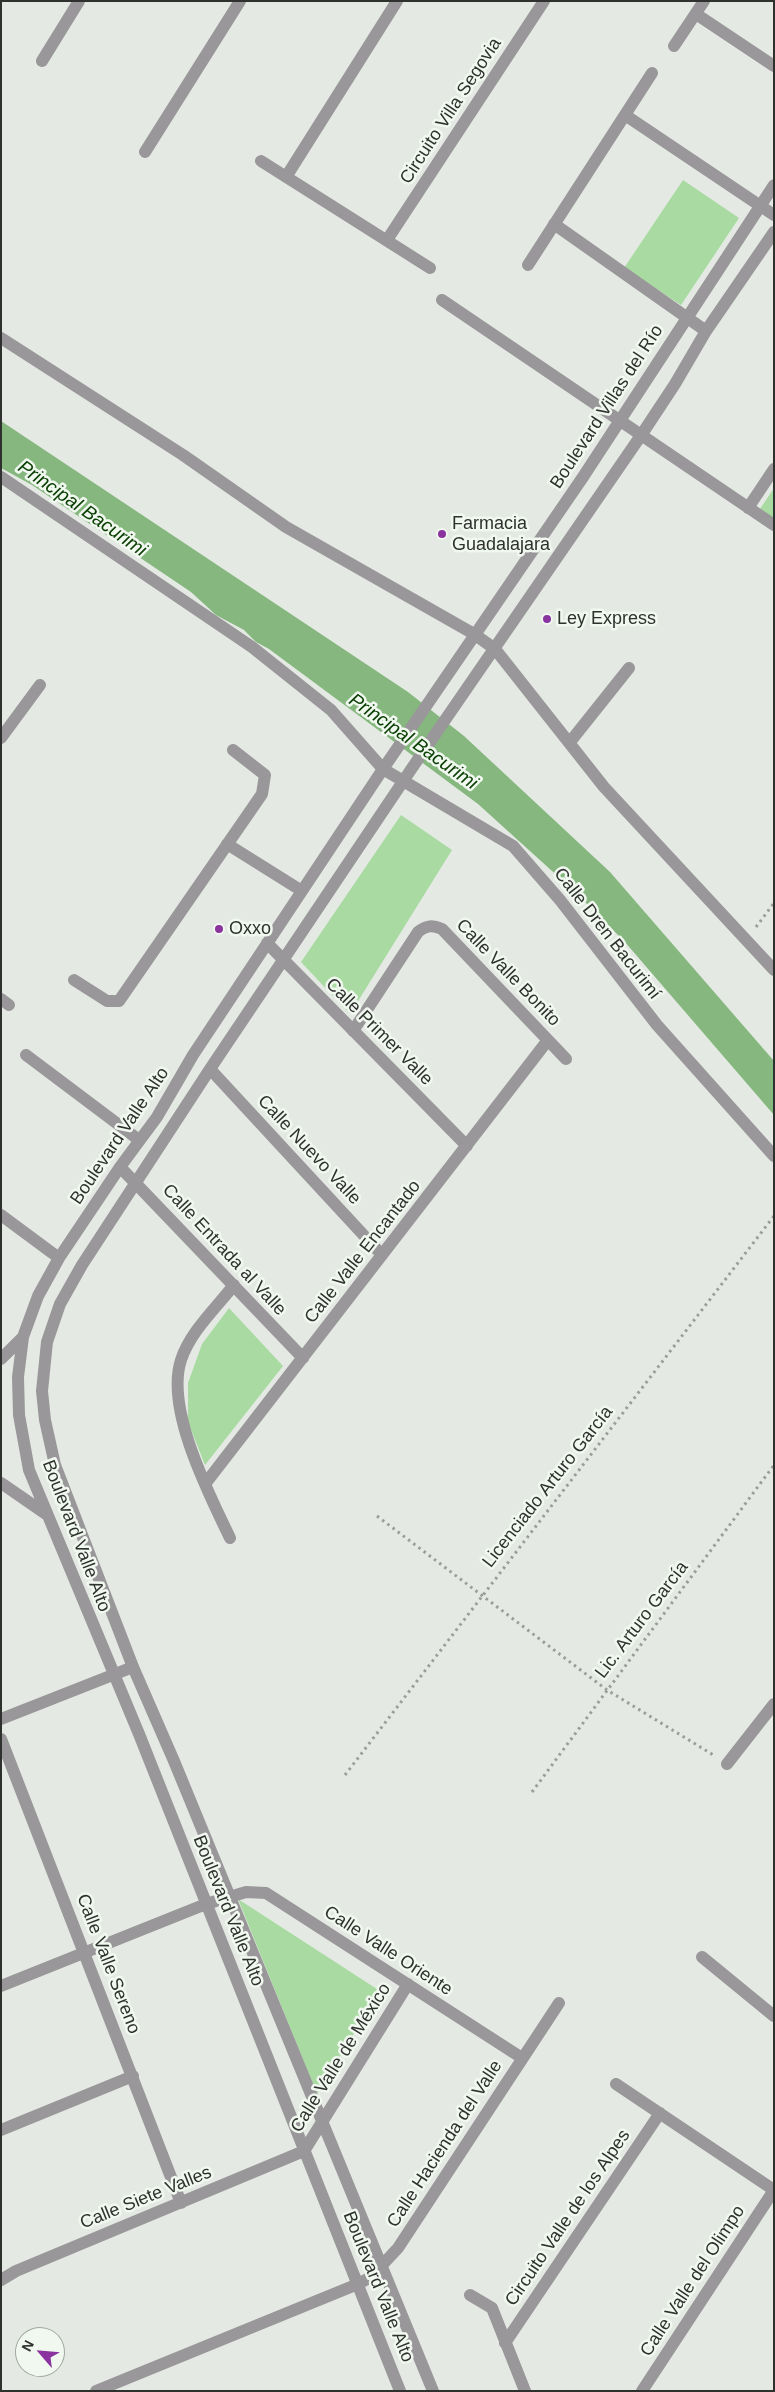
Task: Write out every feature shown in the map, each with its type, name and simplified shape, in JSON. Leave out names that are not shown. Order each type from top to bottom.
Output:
[{"type":"street","points":[[42,61],[79,1]]},
{"type":"street","points":[[145,152],[240,1]]},
{"type":"street","points":[[286,177],[398,1]]},
{"type":"street","name":"Circuito Villa Segovia","points":[[388,240],[544,1]]},
{"type":"street","points":[[674,46],[704,1]]},
{"type":"street","points":[[696,14],[774,66]]},
{"type":"street","points":[[528,265],[652,73]]},
{"type":"street","points":[[625,115],[774,215]]},
{"type":"street","points":[[261,161],[430,268]]},
{"type":"street","name":"Boulevard Villas del Río","points":[[450,672],[620,421],[686,316],[774,185]]},
{"type":"street","points":[[554,224],[706,331]]},
{"type":"street","points":[[642,434],[675,384],[706,331],[774,232]]},
{"type":"street","points":[[442,300],[774,525]]},
{"type":"street","points":[[1,338],[183,456],[286,527],[474,634],[495,649],[604,787],[774,970]]},
{"type":"street","name":"Boulevard Valle Alto","points":[[432,2390],[134,1667],[55,1465],[45,1420],[42,1391],[47,1342],[60,1304],[82,1265],[210,1069],[412,768],[642,434]]},
{"type":"street","points":[[748,508],[774,469]]},
{"type":"street","name":"Calle Dren Bacurimí","points":[[1,477],[252,647],[331,710],[383,768],[513,846],[560,900],[657,1025],[774,1156]]},
{"type":"street","points":[[570,742],[629,668]]},
{"type":"street","name":"Boulevard Valle Alto","points":[[400,2391],[139,1734],[113,1676],[29,1470],[19,1415],[18,1377],[23,1337],[38,1296],[59,1258],[120,1167],[157,1117],[193,1055],[383,768],[450,672]]},
{"type":"street","points":[[1,738],[40,685]]},
{"type":"street","points":[[74,980],[107,1001],[119,1001],[262,794],[266,775],[233,750]]},
{"type":"street","points":[[227,844],[302,891]]},
{"type":"street","name":"Calle Valle Bonito","points":[[353,1031],[418,932],[426,926],[433,925],[442,929],[566,1059]]},
{"type":"street","name":"Calle Primer Valle","points":[[267,943],[467,1146]]},
{"type":"street","name":"Calle Valle Encantado","points":[[205,1484],[548,1040]]},
{"type":"street","points":[[26,1055],[139,1140]]},
{"type":"street","name":"Calle Nuevo Valle","points":[[210,1069],[382,1255]]},
{"type":"street","name":"Calle Entrada al Valle","points":[[120,1167],[303,1358]]},
{"type":"street","points":[[1,1215],[59,1258]]},
{"type":"street","points":[[230,1538],[205,1484],[183,1422],[178,1386],[181,1360],[193,1336],[234,1285]]},
{"type":"street","points":[[1,1359],[23,1337]]},
{"type":"street","points":[[1,1483],[46,1514]]},
{"type":"street","points":[[1,1719],[134,1667]]},
{"type":"street","points":[[727,1764],[774,1704]]},
{"type":"street","name":"Calle Valle Sereno","points":[[1,1739],[181,2203]]},
{"type":"street","name":"Calle Valle Oriente","points":[[1,1986],[206,1904],[246,1892],[266,1893],[522,2058]]},
{"type":"street","points":[[702,1957],[774,2016]]},
{"type":"street","name":"Calle Valle de México","points":[[304,2151],[408,1984]]},
{"type":"street","name":"Calle Hacienda del Valle","points":[[96,2391],[358,2284],[371,2276],[398,2248],[559,2004]]},
{"type":"street","points":[[1,2130],[133,2076]]},
{"type":"street","points":[[616,2084],[774,2190]]},
{"type":"street","name":"Circuito Valle de los Alpes","points":[[505,2343],[660,2113]]},
{"type":"street","name":"Calle Siete Valles","points":[[1,2280],[16,2271],[304,2151]]},
{"type":"street","name":"Calle Valle del Olimpo","points":[[642,2391],[774,2190]]},
{"type":"street","name":"Circuito Valle de los Alpes","points":[[470,2295],[492,2308],[525,2391]]},
{"type":"path","points":[[747,940],[774,903]]},
{"type":"path","name":"Licenciado Arturo García","points":[[345,1775],[774,1216]]},
{"type":"path","name":"Lic. Arturo García","points":[[532,1792],[774,1465]]},
{"type":"path","points":[[377,1516],[607,1690],[727,1764]]},
{"type":"shaded area","points":[[683,180],[739,218],[681,305],[624,268]]},
{"type":"shaded area","points":[[774,488],[774,519],[760,509]]},
{"type":"shaded area","points":[[401,815],[452,850],[350,1014],[301,962]]},
{"type":"shaded area","points":[[229,1308],[283,1366],[205,1465],[188,1422],[188,1383],[202,1344]]},
{"type":"shaded area","points":[[238,1899],[380,1991],[317,2094]]},
{"type":"water","name":"Principal Bacurimi","points":[[1,421],[408,692],[464,736],[610,872],[774,1061],[774,1115],[624,941],[573,890],[478,804],[269,649],[256,642],[244,630],[216,615],[191,592],[32,485],[1,468]]},
{"type":"place","name":"Farmacia Guadalajara","points":[[442,534]]},
{"type":"place","name":"Ley Express","points":[[547,619]]},
{"type":"place","name":"Oxxo","points":[[219,929]]}]
